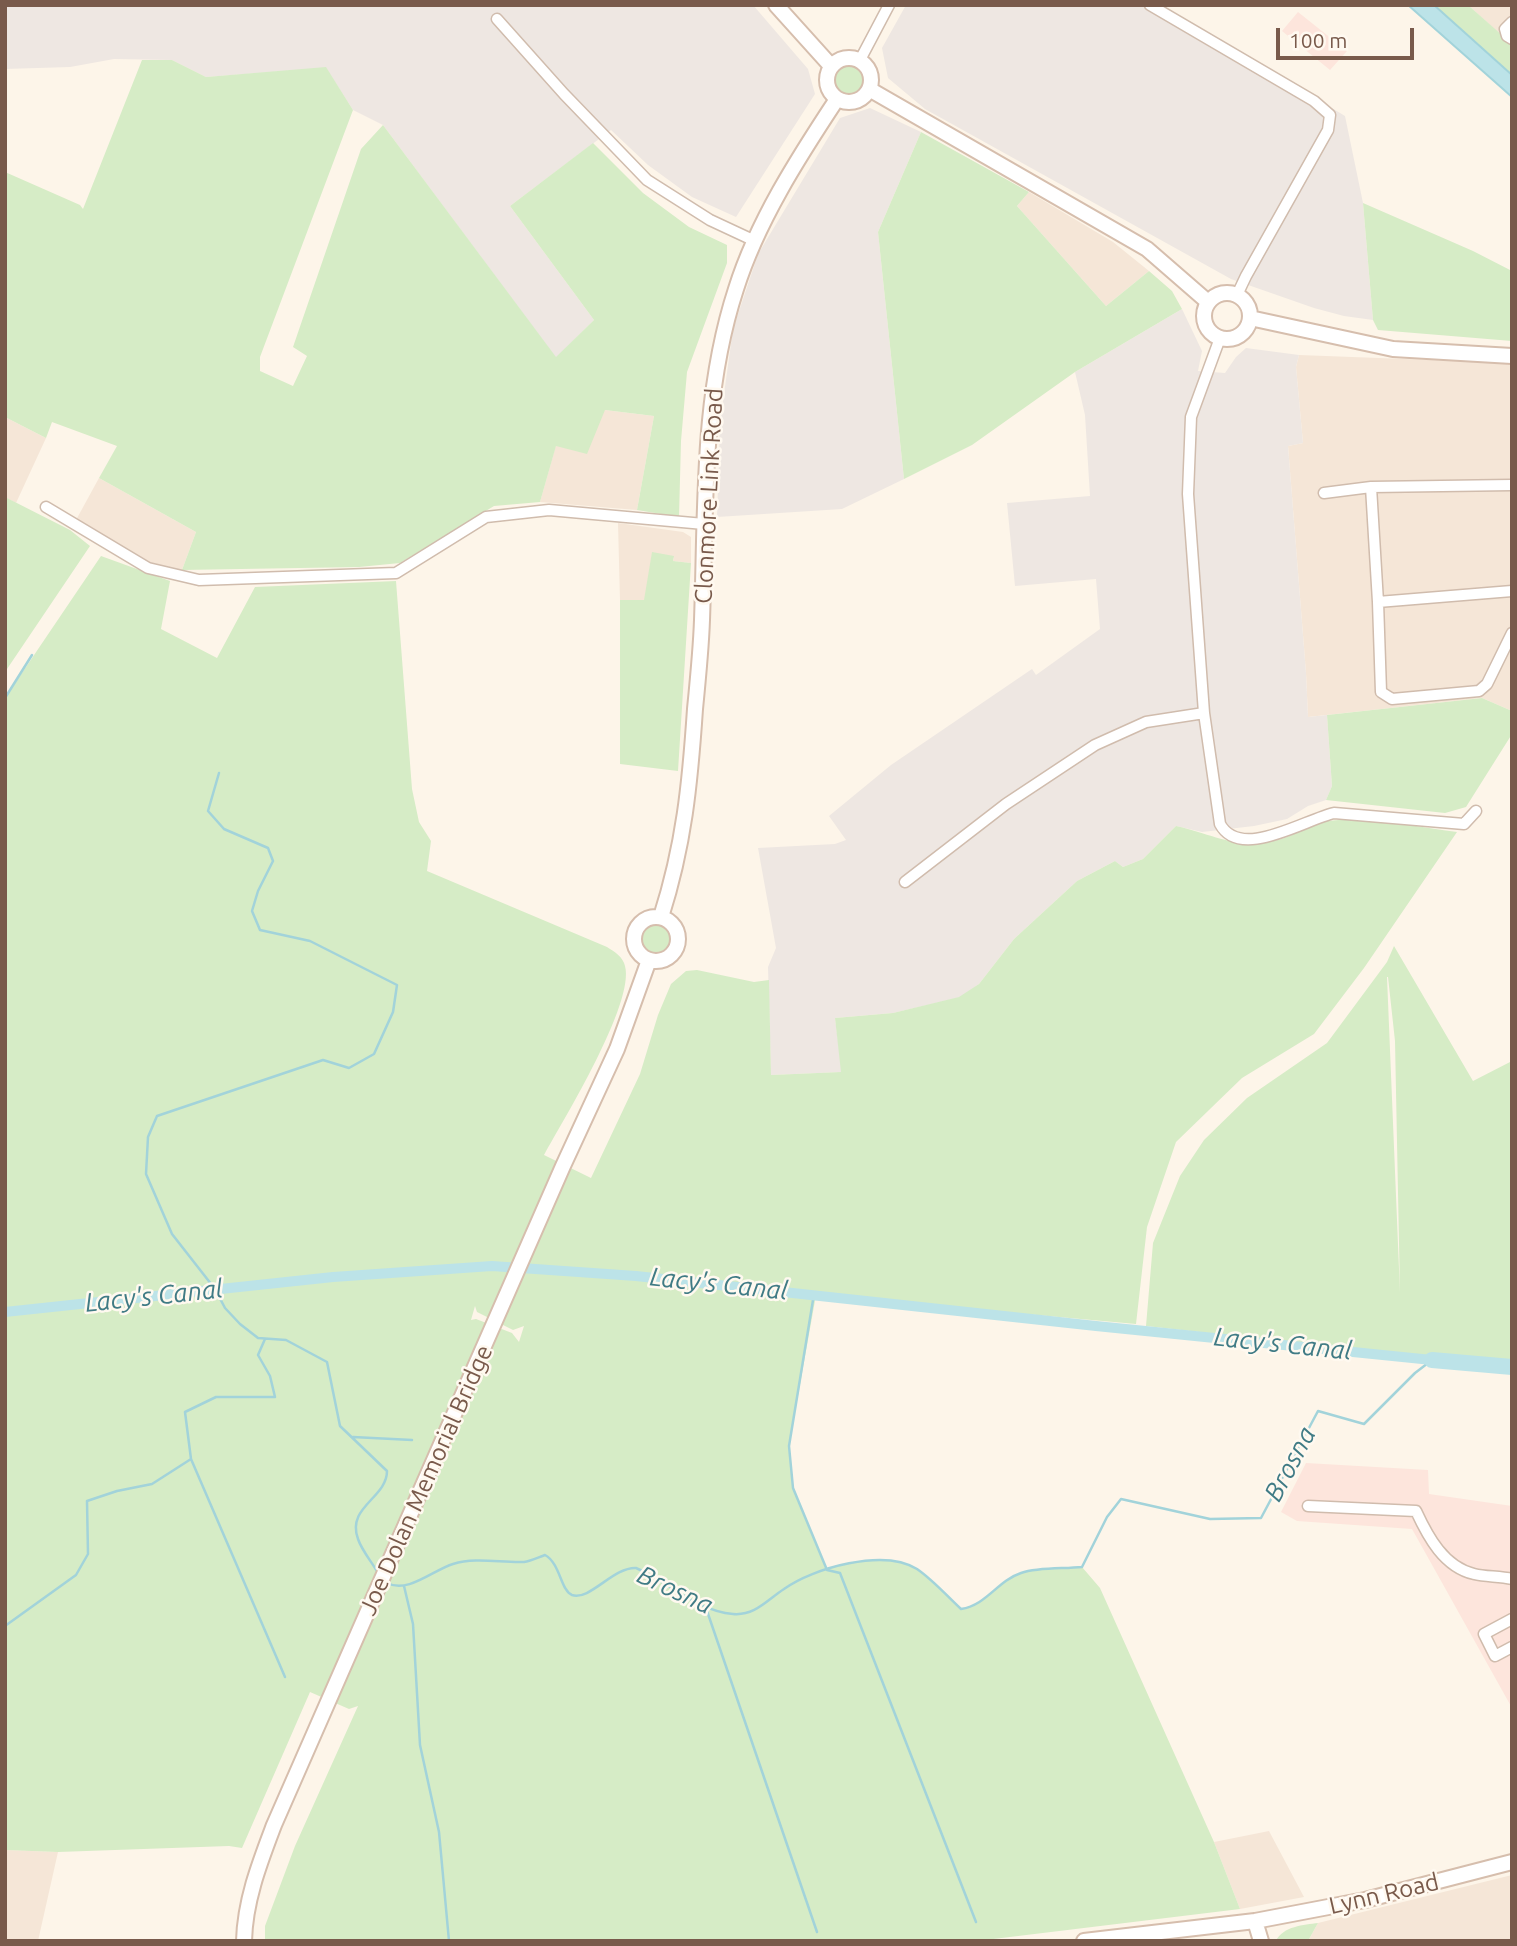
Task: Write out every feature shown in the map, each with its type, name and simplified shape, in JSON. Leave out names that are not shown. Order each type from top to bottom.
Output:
[{"type":"main road","points":[[776,5],[831,66]]},
{"type":"main road","points":[[841,58],[860,60],[871,76],[869,89],[859,100],[844,102],[837,99],[827,80],[831,66],[841,58]]},
{"type":"main road","points":[[869,89],[1147,249],[1208,302]]},
{"type":"main road","name":"Clonmore Link Road","points":[[661,917],[681,845],[689,790],[702,622],[706,451],[712,400],[735,291],[755,241],[781,190],[837,99]]},
{"type":"main road","points":[[1224,293],[1237,295],[1247,305],[1250,318],[1248,325],[1240,335],[1227,340],[1220,338],[1208,330],[1205,323],[1203,316],[1208,302],[1224,293]]},
{"type":"main road","points":[[1250,318],[1393,349],[1512,356]]},
{"type":"main road","points":[[654,916],[661,917],[673,924],[677,944],[670,956],[656,961],[649,960],[638,953],[633,941],[634,934],[641,922],[654,916]]},
{"type":"main road","name":"Joe Dolan Memorial Bridge","points":[[244,1941],[244,1922],[258,1868],[563,1166],[617,1049],[649,960]]},
{"type":"main road","name":"Lynn Road","points":[[1084,1941],[1255,1921],[1365,1900],[1512,1862]]},
{"type":"main road","points":[[1255,1921],[1261,1941]]},
{"type":"street","points":[[860,60],[889,5]]},
{"type":"street","points":[[1150,5],[1314,101],[1330,115],[1328,130],[1237,295]]},
{"type":"street","points":[[497,19],[564,94],[647,180],[710,220],[755,241]]},
{"type":"street","points":[[1512,22],[1505,29],[1507,36],[1512,39]]},
{"type":"street","points":[[1220,338],[1191,416],[1188,494],[1204,713],[1220,824],[1224,832],[1238,839],[1260,839],[1314,817],[1334,813],[1464,824],[1476,811]]},
{"type":"street","points":[[1324,493],[1371,487],[1512,485]]},
{"type":"street","points":[[1371,487],[1381,692],[1392,699],[1479,691],[1487,684],[1512,633]]},
{"type":"street","points":[[46,507],[148,568],[199,580],[396,573],[486,517],[550,510],[704,524]]},
{"type":"street","points":[[1378,602],[1512,591]]},
{"type":"street","points":[[905,882],[1006,804],[1095,745],[1146,722],[1204,713]]},
{"type":"street","points":[[1308,1506],[1416,1511],[1434,1544],[1453,1565],[1474,1574],[1512,1579]]},
{"type":"street","points":[[1512,1619],[1483,1634],[1495,1656],[1512,1647]]},
{"type":"shaded area","points":[[5,5],[753,5],[808,69],[815,94],[736,217],[692,197],[648,165],[611,130],[510,206],[594,320],[556,358],[383,125],[353,110],[326,68],[206,77],[172,60],[114,59],[70,67],[5,69]]},
{"type":"shaded area","points":[[906,5],[1161,5],[1345,116],[1363,203],[1373,320],[1314,308],[1231,279],[925,109],[888,78],[882,48]]},
{"type":"shaded area","points":[[1468,5],[1512,5],[1512,45]]},
{"type":"shaded area","points":[[1298,12],[1347,51],[1330,70],[1282,31]]},
{"type":"shaded area","points":[[870,108],[921,132],[878,232],[904,479],[842,509],[717,517],[720,423],[733,329],[758,254],[840,118]]},
{"type":"shaded area","points":[[1029,192],[1113,242],[1149,271],[1106,306],[1017,206]]},
{"type":"shaded area","points":[[1182,309],[1202,351],[1198,371],[1225,373],[1246,348],[1299,355],[1296,367],[1303,443],[1288,446],[1308,717],[1327,715],[1332,786],[1326,800],[1308,806],[1287,819],[1254,826],[1202,832],[1176,826],[1143,859],[1123,867],[1115,861],[1077,881],[1014,939],[979,984],[962,997],[893,1013],[835,1018],[842,1072],[771,1075],[768,967],[776,948],[758,848],[835,844],[846,840],[829,816],[891,765],[1032,669],[1036,675],[1100,629],[1096,579],[1015,586],[1007,503],[1090,496],[1085,415],[1075,372]]},
{"type":"shaded area","points":[[1299,355],[1512,363],[1512,711],[1482,698],[1308,717],[1288,446],[1303,443],[1296,367]]},
{"type":"shaded area","points":[[605,410],[654,416],[637,510],[540,502],[556,445]]},
{"type":"shaded area","points":[[5,417],[46,438],[16,503],[5,497]]},
{"type":"shaded area","points":[[99,478],[196,532],[182,570],[148,562],[76,520]]},
{"type":"shaded area","points":[[618,523],[683,532],[691,537],[691,563],[673,561],[674,557],[644,600],[620,600]]},
{"type":"shaded area","points":[[1306,1463],[1428,1470],[1429,1494],[1512,1506],[1512,1708],[1412,1529],[1297,1521],[1281,1512]]},
{"type":"shaded area","points":[[1269,1831],[1304,1897],[1240,1909],[1214,1842]]},
{"type":"shaded area","points":[[5,1850],[58,1852],[38,1941],[5,1941]]},
{"type":"shaded area","points":[[1512,1875],[1512,1941],[1308,1941],[1318,1923]]},
{"type":"green space","points":[[1434,5],[1468,5],[1512,44],[1512,75]]},
{"type":"green space","points":[[142,60],[172,60],[206,77],[326,67],[353,110],[260,357],[260,371],[293,386],[307,356],[293,347],[361,149],[383,125],[556,357],[594,320],[510,206],[593,143],[643,193],[689,227],[727,245],[727,263],[687,372],[681,441],[679,517],[637,510],[654,416],[605,410],[587,454],[556,446],[540,502],[494,506],[400,563],[359,567],[182,570],[196,532],[99,478],[117,446],[52,422],[46,438],[5,417],[5,172],[80,205],[83,209]]},
{"type":"green space","points":[[849,63],[861,68],[866,80],[861,92],[849,97],[837,92],[832,80],[837,68]]},
{"type":"green space","points":[[921,132],[1029,192],[1017,206],[1106,306],[1149,271],[1172,291],[1182,309],[1075,372],[972,445],[904,479],[878,232]]},
{"type":"green space","points":[[1363,203],[1512,271],[1512,341],[1378,330],[1373,320]]},
{"type":"green space","points":[[5,497],[70,530],[90,546],[5,672]]},
{"type":"green space","points":[[652,552],[674,556],[673,561],[691,563],[678,771],[620,764],[620,600],[644,600]]},
{"type":"green space","points":[[101,556],[170,581],[161,629],[217,658],[255,587],[396,581],[412,789],[419,822],[431,841],[427,871],[607,947],[618,955],[625,966],[625,983],[609,1033],[544,1155],[591,1178],[640,1074],[658,1015],[671,984],[686,971],[697,970],[754,982],[769,980],[771,1075],[841,1072],[835,1018],[893,1013],[959,997],[979,984],[1014,939],[1077,881],[1115,861],[1123,867],[1143,859],[1176,826],[1243,843],[1271,842],[1317,823],[1338,820],[1389,822],[1457,832],[1364,968],[1314,1034],[1242,1078],[1176,1142],[1147,1227],[1136,1324],[816,1295],[789,1446],[793,1488],[826,1569],[872,1560],[906,1564],[928,1578],[961,1609],[978,1603],[1005,1581],[1021,1573],[1082,1567],[1100,1588],[1214,1842],[1240,1909],[977,1941],[265,1941],[265,1926],[295,1846],[358,1706],[349,1709],[310,1692],[242,1848],[229,1846],[58,1852],[5,1850],[5,698]],"holes":[[[475,1306],[477,1312],[513,1330],[524,1326],[519,1342],[512,1333],[476,1319],[471,1320]]]},
{"type":"green space","points":[[1482,698],[1512,711],[1512,734],[1466,807],[1445,813],[1326,800],[1332,786],[1327,715]]},
{"type":"green space","points":[[655,923],[666,927],[670,938],[666,949],[655,953],[644,949],[640,938],[644,927]]},
{"type":"green space","points":[[1394,946],[1473,1081],[1512,1061],[1512,1367],[1146,1326],[1153,1243],[1180,1176],[1204,1140],[1247,1098],[1327,1043],[1387,962]],"holes":[[[1387,977],[1395,1041],[1400,1293]]]},
{"type":"green space","points":[[1318,1923],[1308,1941],[1276,1941],[1289,1929]]},
{"type":"water","points":[[1408,5],[1434,5],[1512,75],[1512,97]]},
{"type":"waterway","points":[[5,698],[32,655]]},
{"type":"waterway","points":[[219,773],[208,811],[224,829],[268,848],[273,861],[258,891],[252,911],[260,930],[310,941],[397,985],[393,1012],[374,1054],[349,1068],[323,1060],[157,1116],[148,1137],[146,1174],[172,1234],[215,1289],[225,1308],[240,1324],[258,1338],[286,1340],[327,1362],[340,1426],[387,1471],[381,1489],[357,1519],[356,1528],[358,1539],[378,1573]]},
{"type":"waterway","name":"Lacy's Canal","points":[[5,1312],[333,1277],[492,1266],[636,1276],[1432,1360]]},
{"type":"waterway","points":[[814,1294],[789,1446],[793,1488],[827,1570],[840,1573],[976,1922]]},
{"type":"waterway","name":"Brosna","points":[[5,1626],[76,1575],[88,1554],[87,1501],[152,1484],[191,1459],[185,1412],[216,1397],[275,1397],[270,1376],[258,1355],[265,1339]]},
{"type":"waterway","name":"Brosna","points":[[387,1583],[403,1586],[462,1562],[524,1562],[545,1555],[554,1564],[565,1588],[572,1595],[579,1596],[627,1569],[636,1568],[707,1608],[741,1614],[754,1610],[812,1574],[849,1563],[886,1560],[917,1569],[961,1609],[978,1603],[1005,1581],[1021,1573],[1082,1567],[1107,1517],[1121,1499],[1210,1519],[1261,1518],[1318,1411],[1364,1424],[1415,1373],[1432,1360]]},
{"type":"waterway","name":"Brosna","points":[[1432,1360],[1512,1367]]},
{"type":"waterway","points":[[353,1437],[412,1440]]},
{"type":"waterway","points":[[191,1459],[285,1677]]},
{"type":"waterway","points":[[404,1586],[413,1624],[420,1745],[439,1832],[449,1941]]},
{"type":"waterway","points":[[706,1608],[817,1932]]}]
